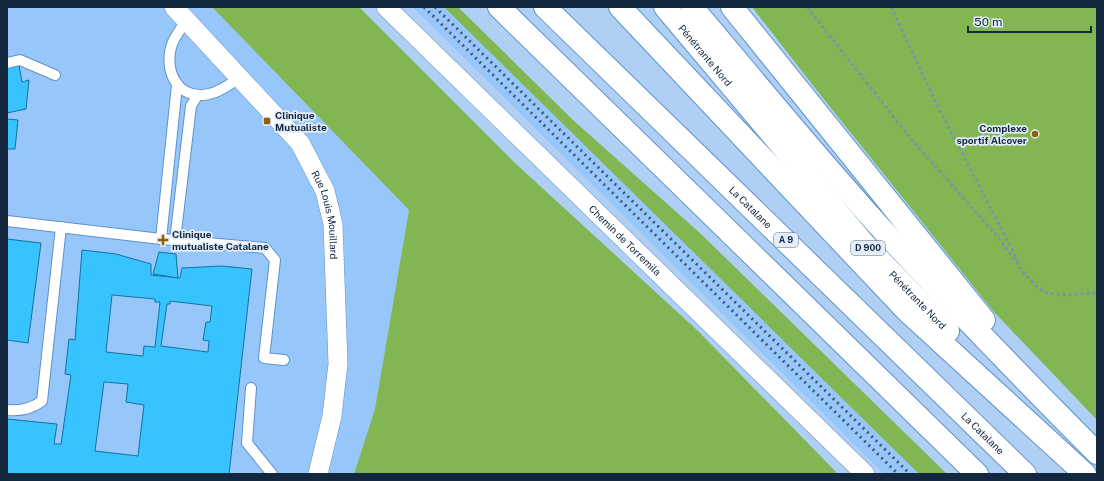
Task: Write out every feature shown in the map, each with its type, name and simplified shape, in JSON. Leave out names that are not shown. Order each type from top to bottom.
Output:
[{"type":"highway","points":[[499,7],[977,474]]},
{"type":"highway","name":"La Catalane","points":[[545,7],[1025,474]]},
{"type":"highway","points":[[620,7],[906,311],[1085,474]]},
{"type":"highway","name":"Pénétrante Nord","points":[[665,7],[865,245],[1088,474]]},
{"type":"highway","name":"Pénétrante Nord","points":[[692,7],[811,148],[878,224],[1033,389],[1097,453]]},
{"type":"highway","points":[[732,7],[818,116],[973,304],[1033,389]]},
{"type":"street","name":"Chemin de Torremila","points":[[386,7],[865,474]]},
{"type":"street","name":"Rue Louis Mouillard","points":[[180,14],[300,143],[325,191],[333,224],[338,364],[332,416],[318,474]]},
{"type":"lane","points":[[161,239],[177,85],[172,75],[170,58],[180,14]]},
{"type":"lane","points":[[7,63],[20,60],[54,75]]},
{"type":"lane","points":[[177,85],[197,96],[211,94],[239,78]]},
{"type":"lane","points":[[175,240],[191,106],[197,96]]},
{"type":"lane","points":[[7,221],[161,239],[265,248],[275,260],[264,358],[284,360]]},
{"type":"lane","points":[[7,410],[18,411],[32,408],[42,401],[61,227]]},
{"type":"lane","points":[[251,388],[247,443],[272,474]]},
{"type":"path","points":[[807,7],[911,139],[998,237],[1038,288],[1047,293],[1066,295],[1097,293]]},
{"type":"path","points":[[891,7],[937,105],[1024,272]]},
{"type":"shaded area","name":"Clinique mutualiste Catalane","points":[[7,7],[212,7],[409,210],[375,409],[354,474],[7,474]]},
{"type":"shaded area","points":[[413,7],[444,7],[919,474],[884,474]]},
{"type":"green space","points":[[212,7],[359,7],[515,163],[698,331],[838,474],[354,474],[375,409],[409,210]]},
{"type":"green space","points":[[444,7],[458,7],[573,120],[701,234],[947,474],[919,474]]},
{"type":"green space","points":[[752,7],[1097,7],[1097,420],[994,312]]},
{"type":"building","points":[[19,65],[22,82],[29,80],[26,109],[7,113],[7,67]]},
{"type":"building","points":[[7,119],[18,120],[15,149],[7,149]]},
{"type":"building","points":[[7,239],[41,243],[28,343],[7,340]]},
{"type":"building","points":[[82,250],[116,254],[151,264],[151,275],[180,278],[182,268],[222,266],[252,269],[229,474],[7,474],[7,419],[57,424],[54,444],[61,444],[71,375],[65,374],[69,339],[75,340]],"holes":[[[112,295],[155,299],[155,302],[160,302],[155,347],[144,346],[143,356],[106,352]],[[170,301],[212,306],[210,322],[206,322],[203,340],[209,341],[208,352],[161,346],[167,304],[170,304]],[[104,382],[128,384],[126,402],[144,405],[138,456],[95,451]]]},
{"type":"building","points":[[159,252],[176,254],[178,278],[153,274]]},
{"type":"railway","points":[[424,7],[898,474]]},
{"type":"railway","points":[[435,7],[910,474]]},
{"type":"place","name":"Clinique Mutualiste","points":[[267,121]]},
{"type":"place","name":"Complexe sportif Alcover","points":[[1035,134]]},
{"type":"place","name":"Clinique mutualiste Catalane","points":[[163,240]]}]
